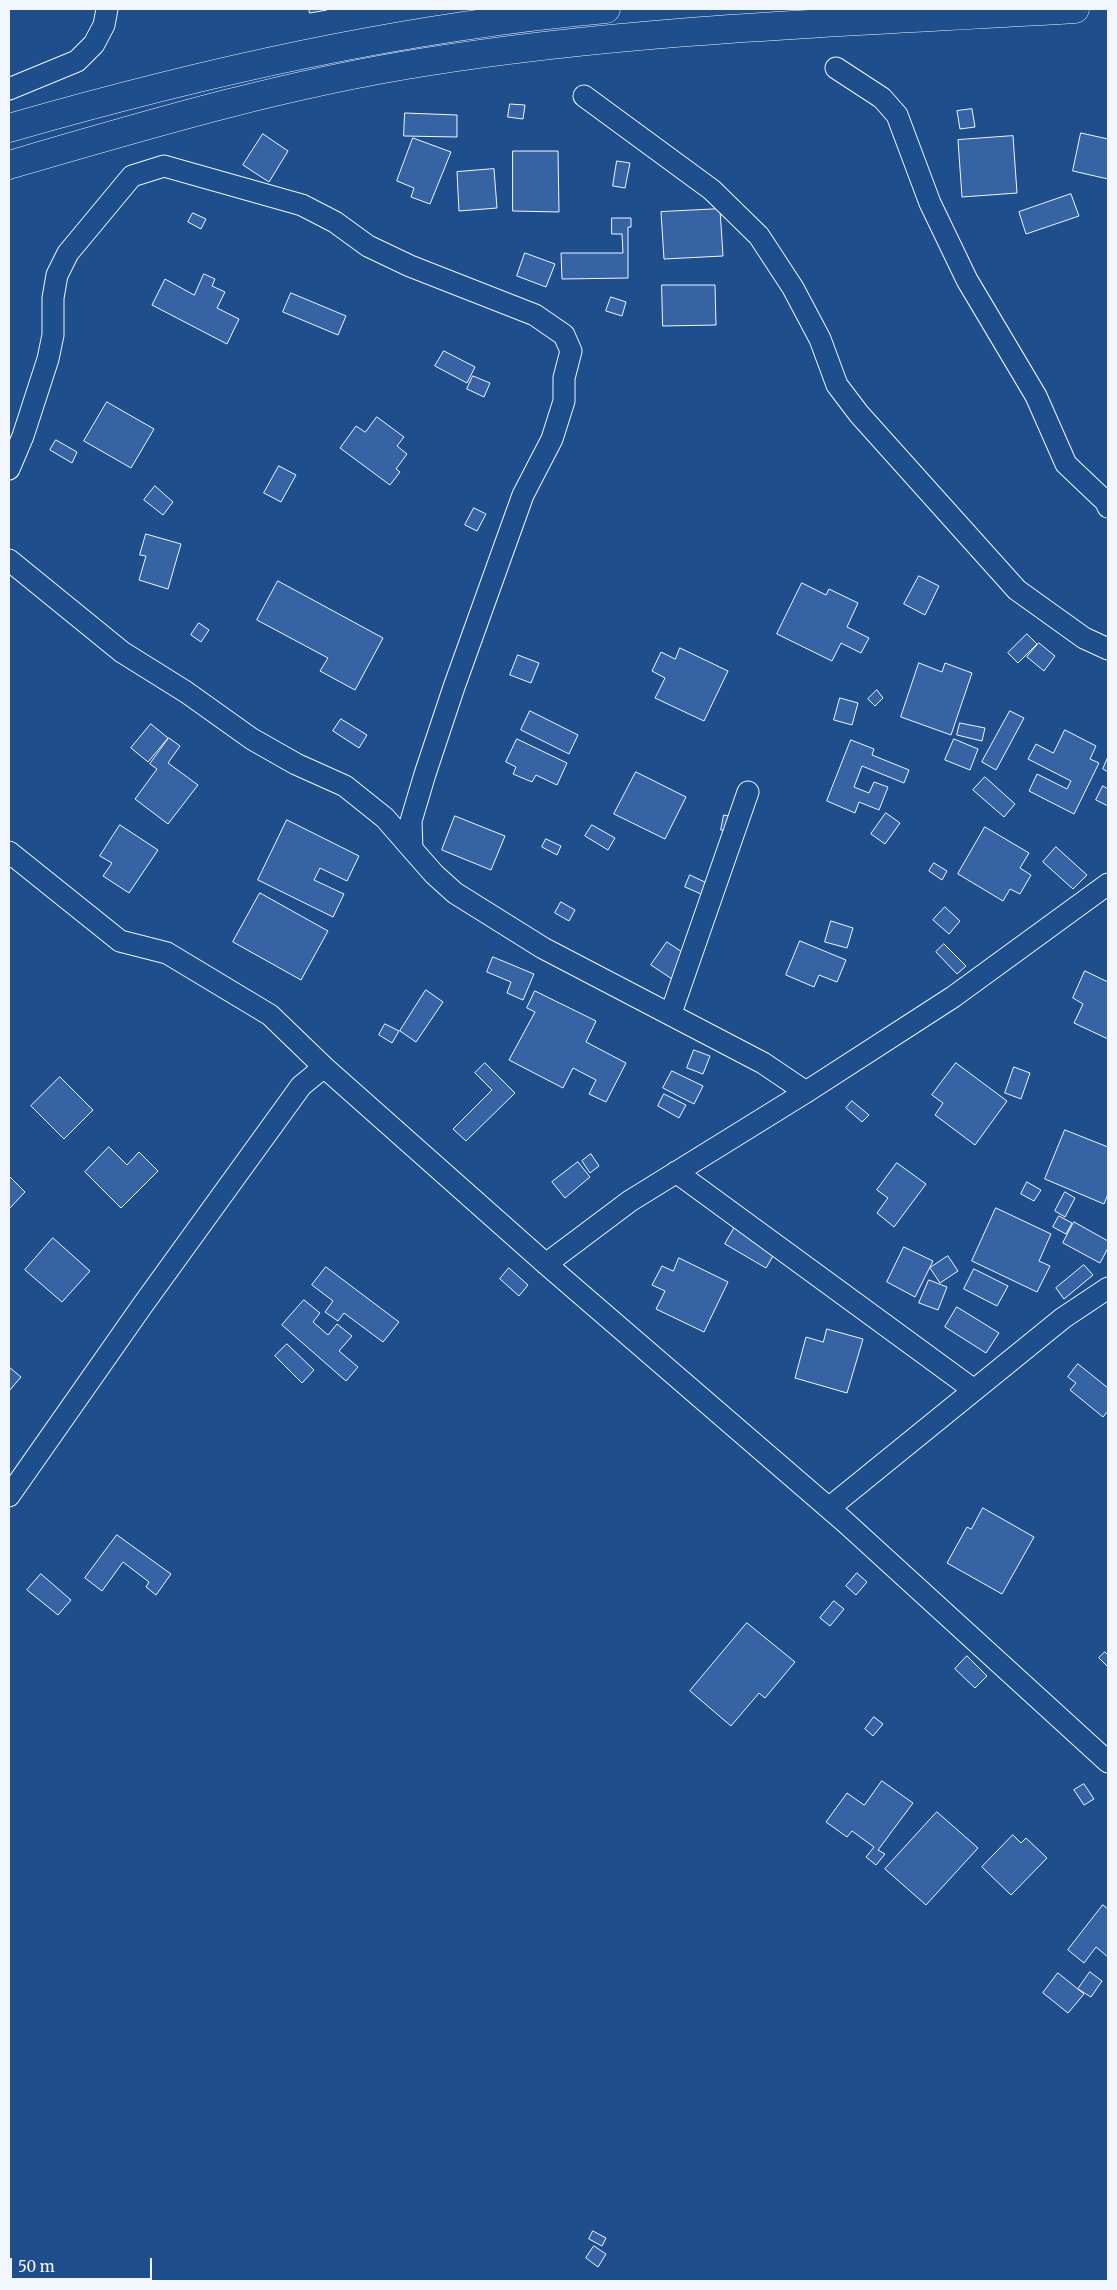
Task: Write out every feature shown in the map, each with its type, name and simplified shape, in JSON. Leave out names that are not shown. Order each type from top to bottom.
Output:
[{"type":"main road","points":[[9,128],[108,100],[283,59],[407,34],[555,13],[606,9]]},
{"type":"main road","points":[[9,166],[208,109],[311,83],[424,62],[534,46],[666,33],[1075,9]]},
{"type":"street","points":[[9,89],[77,61],[94,44],[104,24],[106,9]]},
{"type":"street","points":[[836,68],[882,98],[897,115],[930,203],[967,280],[1036,396],[1066,464],[1106,502],[1108,507]]},
{"type":"street","points":[[584,96],[712,190],[759,236],[793,288],[820,339],[837,385],[859,414],[1017,590],[1084,638],[1108,650]]},
{"type":"street","points":[[9,469],[23,436],[48,359],[53,335],[53,298],[57,275],[68,253],[132,176],[164,166],[302,205],[335,222],[368,246],[410,266],[535,315],[564,335],[572,351],[564,378],[564,401],[552,439],[522,495],[454,687],[411,821],[412,848]]},
{"type":"street","points":[[9,560],[122,652],[186,692],[252,739],[296,764],[345,786],[385,818],[434,874],[454,893],[543,948],[671,1013],[763,1063],[806,1092]]},
{"type":"street","points":[[671,1013],[748,792]]},
{"type":"street","points":[[9,852],[120,940],[167,952],[270,1015],[324,1067],[546,1264],[830,1508],[1108,1762]]},
{"type":"street","points":[[546,1264],[630,1200],[806,1092],[953,996],[1108,884]]},
{"type":"street","points":[[9,1496],[142,1306],[300,1086],[324,1067]]},
{"type":"street","points":[[676,1172],[974,1390]]},
{"type":"street","points":[[830,1508],[1063,1318],[1108,1288]]},
{"type":"building","points":[[309,9],[327,9],[327,10],[310,13]]},
{"type":"building","points":[[510,104],[525,105],[523,119],[508,117]]},
{"type":"building","points":[[972,109],[975,127],[960,129],[957,111]]},
{"type":"building","points":[[405,113],[457,115],[457,137],[404,136]]},
{"type":"building","points":[[1081,133],[1108,139],[1108,179],[1073,171]]},
{"type":"building","points":[[263,134],[288,151],[269,182],[243,165]]},
{"type":"building","points":[[1013,136],[1017,193],[962,197],[958,140]]},
{"type":"building","points":[[413,138],[451,152],[430,204],[411,197],[414,188],[397,181]]},
{"type":"building","points":[[513,151],[558,151],[559,212],[513,211]]},
{"type":"building","points":[[617,161],[630,163],[625,188],[613,186]]},
{"type":"building","points":[[494,169],[497,208],[459,211],[457,172]]},
{"type":"building","points":[[1071,194],[1079,216],[1026,234],[1019,212]]},
{"type":"building","points":[[720,209],[723,256],[664,259],[661,212]]},
{"type":"building","points":[[193,213],[206,219],[201,229],[188,222]]},
{"type":"building","points":[[612,218],[631,218],[631,227],[628,227],[628,278],[562,279],[561,253],[623,253],[622,234],[612,234]]},
{"type":"building","points":[[525,253],[555,264],[546,287],[517,276]]},
{"type":"building","points":[[204,274],[215,279],[212,286],[225,292],[217,308],[239,319],[227,344],[152,305],[165,279],[194,295]]},
{"type":"building","points":[[662,285],[715,285],[716,325],[663,326]]},
{"type":"building","points":[[291,293],[346,316],[338,335],[283,312]]},
{"type":"building","points":[[611,297],[626,302],[622,316],[606,311]]},
{"type":"building","points":[[444,351],[475,367],[467,383],[435,366]]},
{"type":"building","points":[[473,376],[490,383],[484,397],[467,389]]},
{"type":"building","points":[[107,402],[154,429],[131,468],[84,441]]},
{"type":"building","points":[[377,417],[404,437],[397,446],[407,454],[396,469],[400,472],[390,485],[340,448],[356,426],[365,432]]},
{"type":"building","points":[[56,440],[77,452],[72,463],[50,450]]},
{"type":"building","points":[[279,466],[296,475],[281,502],[264,493]]},
{"type":"building","points":[[155,486],[173,502],[163,515],[144,500]]},
{"type":"building","points":[[474,508],[486,514],[477,531],[465,525]]},
{"type":"building","points":[[146,534],[181,544],[168,589],[139,580],[146,556],[140,555]]},
{"type":"building","points":[[919,576],[939,586],[925,615],[904,604]]},
{"type":"building","points":[[278,581],[383,638],[355,690],[320,671],[328,658],[257,620]]},
{"type":"building","points":[[802,583],[826,595],[829,589],[858,603],[847,627],[869,638],[861,653],[841,643],[832,661],[777,634]]},
{"type":"building","points":[[199,623],[209,630],[201,642],[191,635]]},
{"type":"building","points":[[1027,634],[1037,644],[1018,663],[1008,653]]},
{"type":"building","points":[[1039,643],[1055,656],[1044,671],[1027,657]]},
{"type":"building","points":[[680,648],[728,671],[704,721],[655,698],[665,678],[652,671],[661,652],[675,659]]},
{"type":"building","points":[[518,655],[539,663],[531,683],[510,675]]},
{"type":"building","points":[[919,663],[942,672],[945,663],[972,673],[951,735],[901,717]]},
{"type":"building","points":[[877,690],[883,698],[875,706],[868,699]]},
{"type":"building","points":[[840,698],[858,703],[852,725],[834,720]]},
{"type":"building","points":[[530,711],[578,735],[569,754],[521,730]]},
{"type":"building","points":[[1010,711],[1024,718],[996,770],[982,762]]},
{"type":"building","points":[[341,719],[367,735],[359,748],[333,731]]},
{"type":"building","points":[[960,723],[985,728],[982,741],[957,735]]},
{"type":"building","points":[[151,724],[168,738],[148,762],[131,748]]},
{"type":"building","points":[[1065,730],[1096,746],[1090,759],[1099,763],[1074,814],[1029,791],[1037,774],[1067,789],[1071,781],[1028,759],[1036,744],[1053,753]]},
{"type":"building","points":[[169,738],[180,746],[168,763],[198,785],[168,824],[135,799],[157,769],[150,764]]},
{"type":"building","points":[[517,739],[567,763],[557,785],[536,775],[532,782],[513,774],[516,767],[506,762]]},
{"type":"building","points":[[954,739],[978,749],[970,770],[945,760]]},
{"type":"building","points":[[851,740],[874,749],[872,755],[909,770],[904,783],[862,766],[854,787],[869,793],[874,782],[888,787],[879,810],[859,802],[855,813],[827,801]]},
{"type":"building","points":[[1108,757],[1108,772],[1103,769]]},
{"type":"building","points":[[636,772],[686,797],[665,839],[614,814]]},
{"type":"building","points":[[985,777],[1015,804],[1004,817],[973,790]]},
{"type":"building","points":[[1103,786],[1108,789],[1108,806],[1096,800]]},
{"type":"building","points":[[886,813],[900,823],[885,844],[871,834]]},
{"type":"building","points":[[724,815],[734,817],[731,832],[721,830]]},
{"type":"building","points":[[455,816],[505,836],[491,870],[442,850]]},
{"type":"building","points":[[287,820],[359,856],[347,881],[320,868],[314,880],[344,894],[333,917],[258,880]]},
{"type":"building","points":[[120,825],[158,850],[129,893],[103,876],[112,863],[100,856]]},
{"type":"building","points":[[592,825],[615,838],[608,850],[585,836]]},
{"type":"building","points":[[985,827],[1029,853],[1020,868],[1031,875],[1020,894],[1010,889],[1003,901],[958,874]]},
{"type":"building","points":[[546,839],[561,846],[557,855],[542,847]]},
{"type":"building","points":[[1056,847],[1087,875],[1073,889],[1043,862]]},
{"type":"building","points":[[934,863],[947,871],[942,880],[929,871]]},
{"type":"building","points":[[690,875],[713,886],[708,897],[685,887]]},
{"type":"building","points":[[260,893],[328,931],[301,980],[233,942]]},
{"type":"building","points":[[561,902],[575,910],[569,921],[555,913]]},
{"type":"building","points":[[945,907],[960,921],[949,934],[933,920]]},
{"type":"building","points":[[831,921],[853,928],[847,948],[825,942]]},
{"type":"building","points":[[800,941],[846,960],[837,982],[819,975],[814,987],[786,975]]},
{"type":"building","points":[[667,942],[694,960],[678,983],[651,965]]},
{"type":"building","points":[[944,944],[966,966],[957,974],[936,952]]},
{"type":"building","points":[[493,957],[534,974],[523,1000],[507,993],[511,982],[487,972]]},
{"type":"building","points":[[1085,971],[1108,982],[1108,1039],[1074,1023],[1083,1004],[1073,998]]},
{"type":"building","points":[[426,990],[443,1002],[416,1042],[400,1031]]},
{"type":"building","points":[[535,991],[596,1021],[586,1042],[626,1063],[606,1102],[589,1094],[596,1080],[573,1068],[563,1088],[509,1060],[535,1012],[527,1008]]},
{"type":"building","points":[[385,1024],[399,1031],[392,1043],[379,1035]]},
{"type":"building","points":[[694,1050],[710,1056],[703,1074],[687,1068]]},
{"type":"building","points":[[485,1063],[515,1093],[466,1141],[453,1129],[492,1090],[475,1073]]},
{"type":"building","points":[[956,1063],[1007,1101],[975,1145],[935,1115],[943,1103],[932,1095]]},
{"type":"building","points":[[1014,1067],[1030,1073],[1021,1099],[1005,1093]]},
{"type":"building","points":[[672,1071],[703,1086],[694,1104],[663,1088]]},
{"type":"building","points":[[60,1077],[93,1110],[64,1139],[31,1106]]},
{"type":"building","points":[[664,1094],[686,1105],[679,1118],[658,1106]]},
{"type":"building","points":[[852,1101],[869,1115],[862,1122],[846,1108]]},
{"type":"building","points":[[1065,1130],[1108,1147],[1108,1194],[1104,1204],[1045,1179]]},
{"type":"building","points":[[109,1147],[127,1165],[139,1152],[158,1171],[121,1208],[85,1172]]},
{"type":"building","points":[[591,1154],[599,1166],[590,1173],[582,1161]]},
{"type":"building","points":[[578,1162],[590,1177],[565,1198],[552,1182]]},
{"type":"building","points":[[897,1163],[926,1184],[894,1227],[877,1213],[888,1198],[877,1190]]},
{"type":"building","points":[[9,1176],[25,1192],[9,1209]]},
{"type":"building","points":[[1027,1182],[1041,1190],[1034,1201],[1021,1194]]},
{"type":"building","points":[[1065,1192],[1075,1198],[1065,1217],[1055,1211]]},
{"type":"building","points":[[996,1208],[1051,1234],[1039,1261],[1050,1266],[1037,1292],[972,1261]]},
{"type":"building","points":[[1059,1216],[1072,1223],[1066,1234],[1053,1227]]},
{"type":"building","points":[[1074,1222],[1108,1241],[1108,1248],[1100,1263],[1063,1243]]},
{"type":"building","points":[[736,1225],[777,1249],[766,1268],[725,1244]]},
{"type":"building","points":[[53,1238],[90,1271],[62,1302],[25,1270]]},
{"type":"building","points":[[904,1247],[933,1261],[915,1297],[887,1282]]},
{"type":"building","points":[[948,1256],[958,1271],[940,1283],[930,1268]]},
{"type":"building","points":[[679,1258],[728,1282],[704,1332],[656,1309],[665,1291],[652,1285],[662,1266],[673,1271]]},
{"type":"building","points":[[1084,1265],[1093,1275],[1064,1299],[1056,1288]]},
{"type":"building","points":[[326,1267],[399,1322],[383,1342],[344,1313],[338,1321],[325,1312],[333,1301],[312,1285]]},
{"type":"building","points":[[509,1268],[528,1285],[519,1296],[500,1279]]},
{"type":"building","points":[[974,1269],[1008,1286],[997,1306],[964,1289]]},
{"type":"building","points":[[929,1280],[947,1287],[938,1310],[919,1303]]},
{"type":"building","points":[[304,1300],[320,1313],[313,1322],[328,1335],[337,1324],[352,1336],[339,1351],[358,1367],[346,1381],[282,1325]]},
{"type":"building","points":[[957,1307],[999,1333],[986,1353],[945,1327]]},
{"type":"building","points":[[827,1329],[863,1339],[847,1393],[795,1378],[806,1337],[823,1342]]},
{"type":"building","points":[[287,1344],[314,1370],[302,1383],[275,1356]]},
{"type":"building","points":[[1078,1364],[1108,1388],[1108,1411],[1103,1417],[1070,1390],[1076,1383],[1068,1377]]},
{"type":"building","points":[[9,1367],[21,1377],[9,1391]]},
{"type":"building","points":[[983,1508],[1034,1537],[1002,1594],[947,1563],[967,1527],[971,1529]]},
{"type":"building","points":[[117,1535],[171,1574],[156,1595],[146,1587],[149,1582],[123,1562],[102,1591],[85,1578]]},
{"type":"building","points":[[857,1573],[867,1582],[856,1595],[846,1586]]},
{"type":"building","points":[[41,1574],[71,1600],[58,1615],[27,1590]]},
{"type":"building","points":[[834,1601],[844,1609],[830,1626],[820,1618]]},
{"type":"building","points":[[747,1623],[795,1662],[765,1698],[759,1693],[731,1726],[690,1691]]},
{"type":"building","points":[[1105,1652],[1108,1655],[1108,1667],[1099,1658]]},
{"type":"building","points":[[967,1656],[987,1676],[975,1688],[955,1669]]},
{"type":"building","points":[[874,1717],[883,1724],[873,1736],[865,1729]]},
{"type":"building","points":[[882,1781],[913,1803],[878,1850],[885,1854],[876,1865],[866,1857],[874,1847],[852,1831],[847,1837],[826,1822],[847,1793],[864,1805]]},
{"type":"building","points":[[1084,1784],[1094,1799],[1084,1805],[1074,1790]]},
{"type":"building","points":[[937,1812],[978,1848],[926,1905],[885,1869]]},
{"type":"building","points":[[1013,1835],[1021,1843],[1026,1838],[1047,1858],[1011,1895],[982,1867]]},
{"type":"building","points":[[1103,1905],[1108,1909],[1108,1957],[1096,1947],[1084,1963],[1068,1950]]},
{"type":"building","points":[[1090,1972],[1102,1981],[1091,1997],[1078,1989]]},
{"type":"building","points":[[1058,1973],[1084,1994],[1068,2013],[1043,1993]]},
{"type":"building","points":[[593,2231],[606,2238],[602,2246],[589,2239]]},
{"type":"building","points":[[594,2246],[606,2254],[598,2267],[586,2258]]}]
